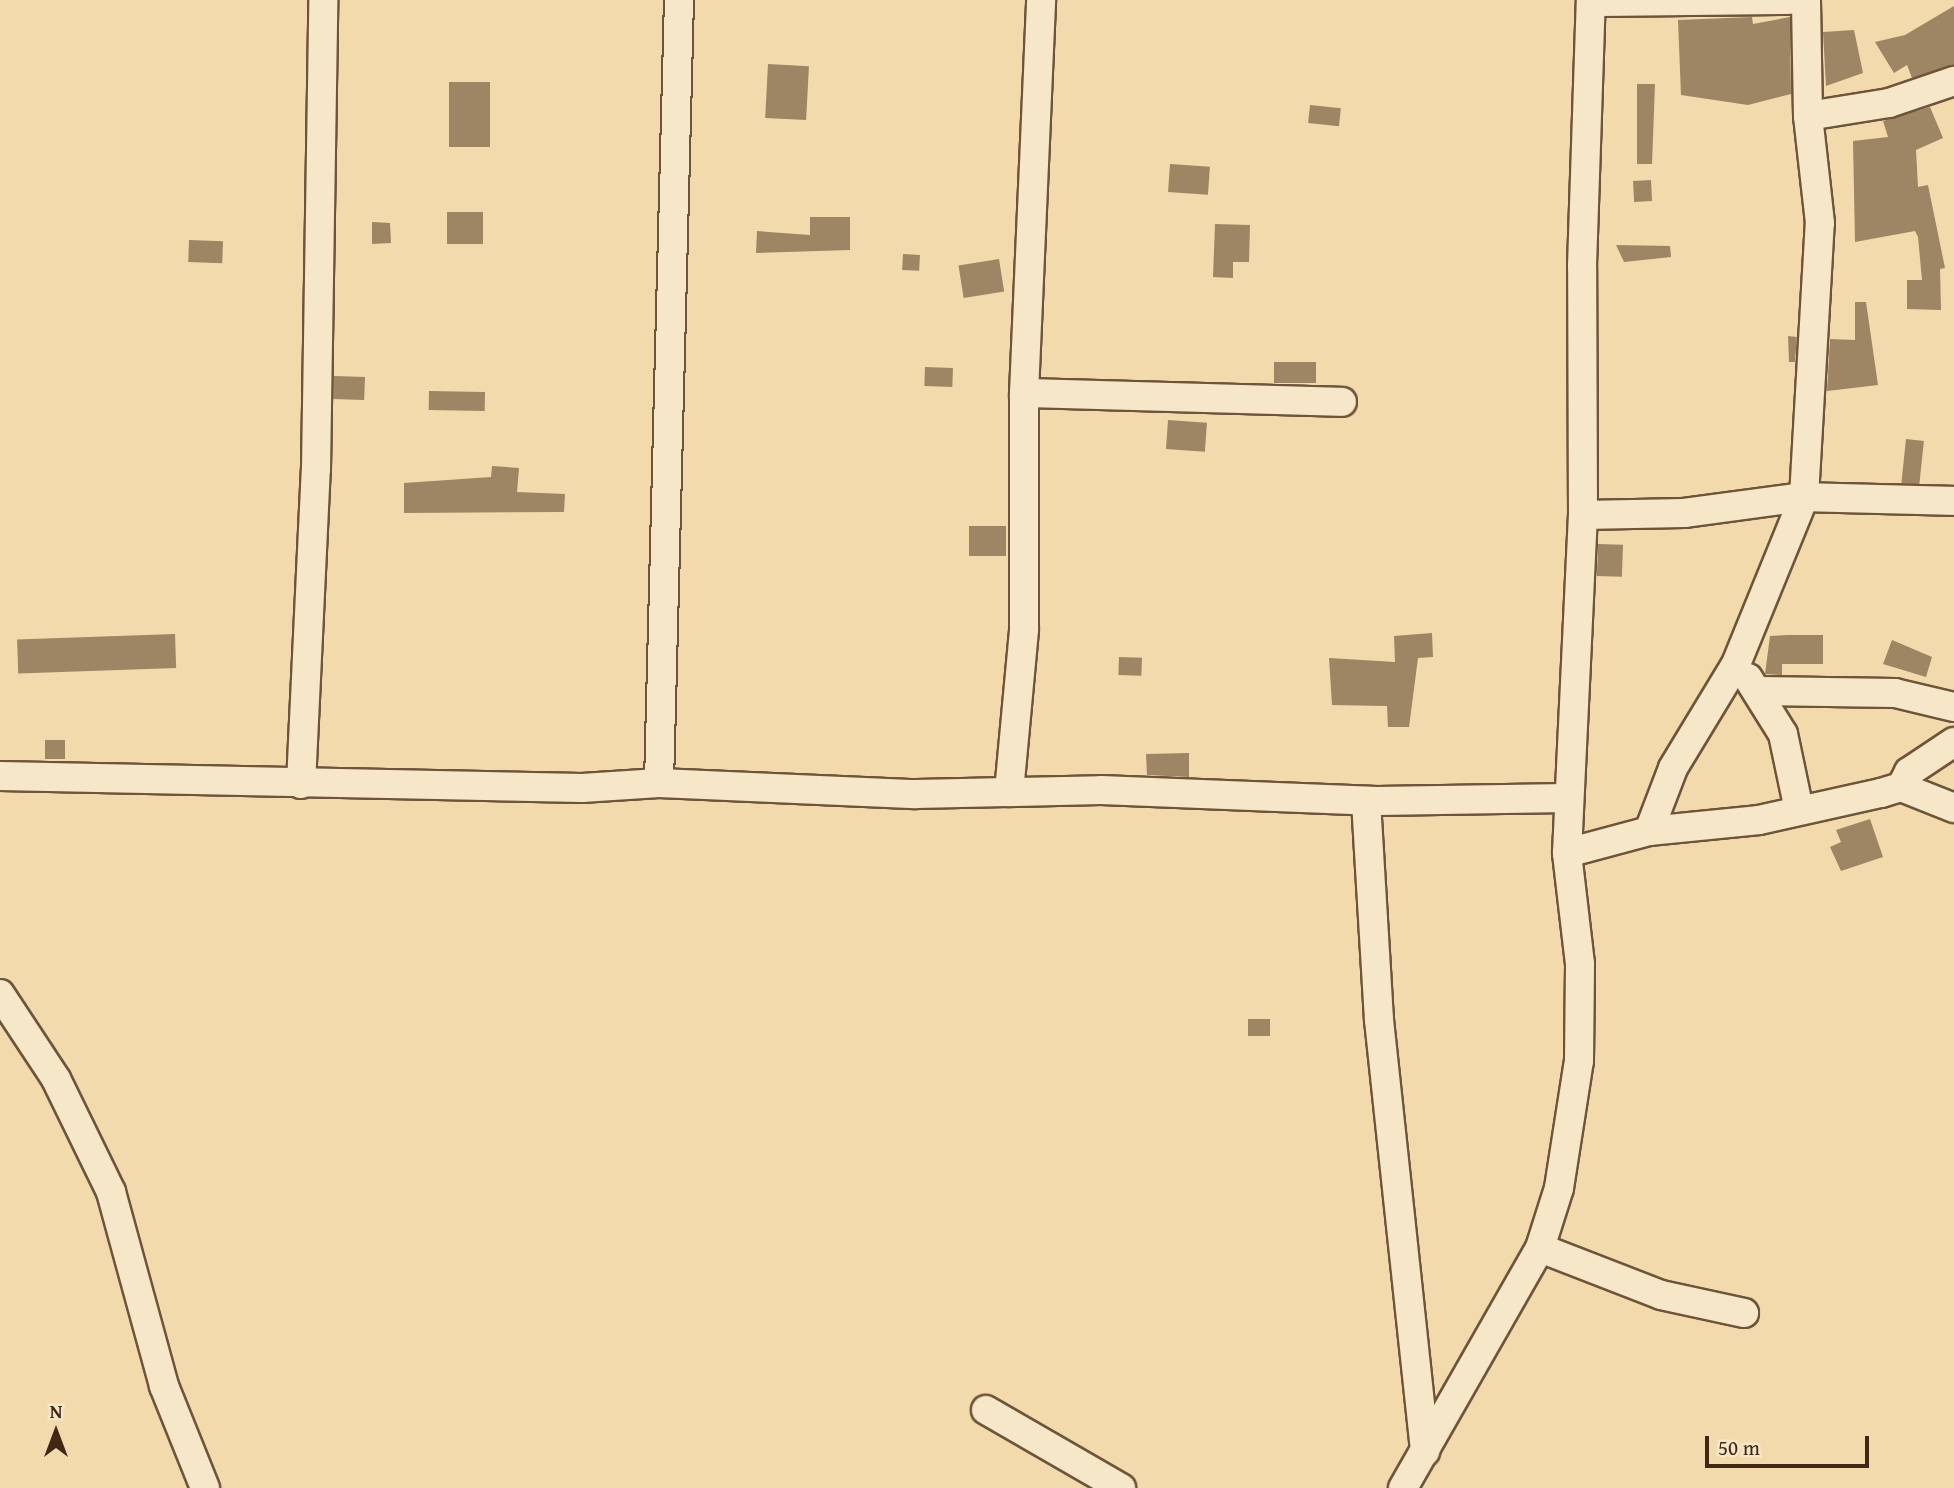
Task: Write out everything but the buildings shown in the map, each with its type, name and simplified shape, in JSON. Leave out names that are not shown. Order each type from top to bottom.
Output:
[{"type":"street","points":[[301,784],[316,469],[323,0]]},
{"type":"street","points":[[659,783],[665,340],[679,0]]},
{"type":"street","points":[[1009,792],[1024,629],[1024,393],[1041,0]]},
{"type":"street","points":[[1403,1488],[1539,1248],[1559,1188],[1579,1061],[1580,964],[1567,853],[1583,515],[1582,266],[1591,1],[1788,0],[1808,116],[1821,223],[1804,497],[1736,664],[1673,768],[1649,831]]},
{"type":"street","points":[[1808,116],[1889,103],[1954,80]]},
{"type":"street","points":[[1024,393],[1342,402]]},
{"type":"street","points":[[1583,515],[1695,512],[1804,497],[1954,501]]},
{"type":"street","points":[[1736,664],[1759,691],[1783,734],[1799,810]]},
{"type":"street","points":[[1759,691],[1895,692],[1954,707]]},
{"type":"street","points":[[1901,787],[1909,772],[1954,742]]},
{"type":"street","points":[[0,776],[301,784],[659,783],[1366,801],[1568,798]]},
{"type":"street","points":[[1567,853],[1649,831],[1799,810],[1901,787],[1954,808]]},
{"type":"street","points":[[1366,801],[1380,1020],[1425,1452]]},
{"type":"street","points":[[0,994],[56,1079],[111,1192],[164,1387],[205,1488]]},
{"type":"street","points":[[1539,1248],[1661,1295],[1744,1313]]},
{"type":"street","points":[[986,1410],[1121,1488]]}]
